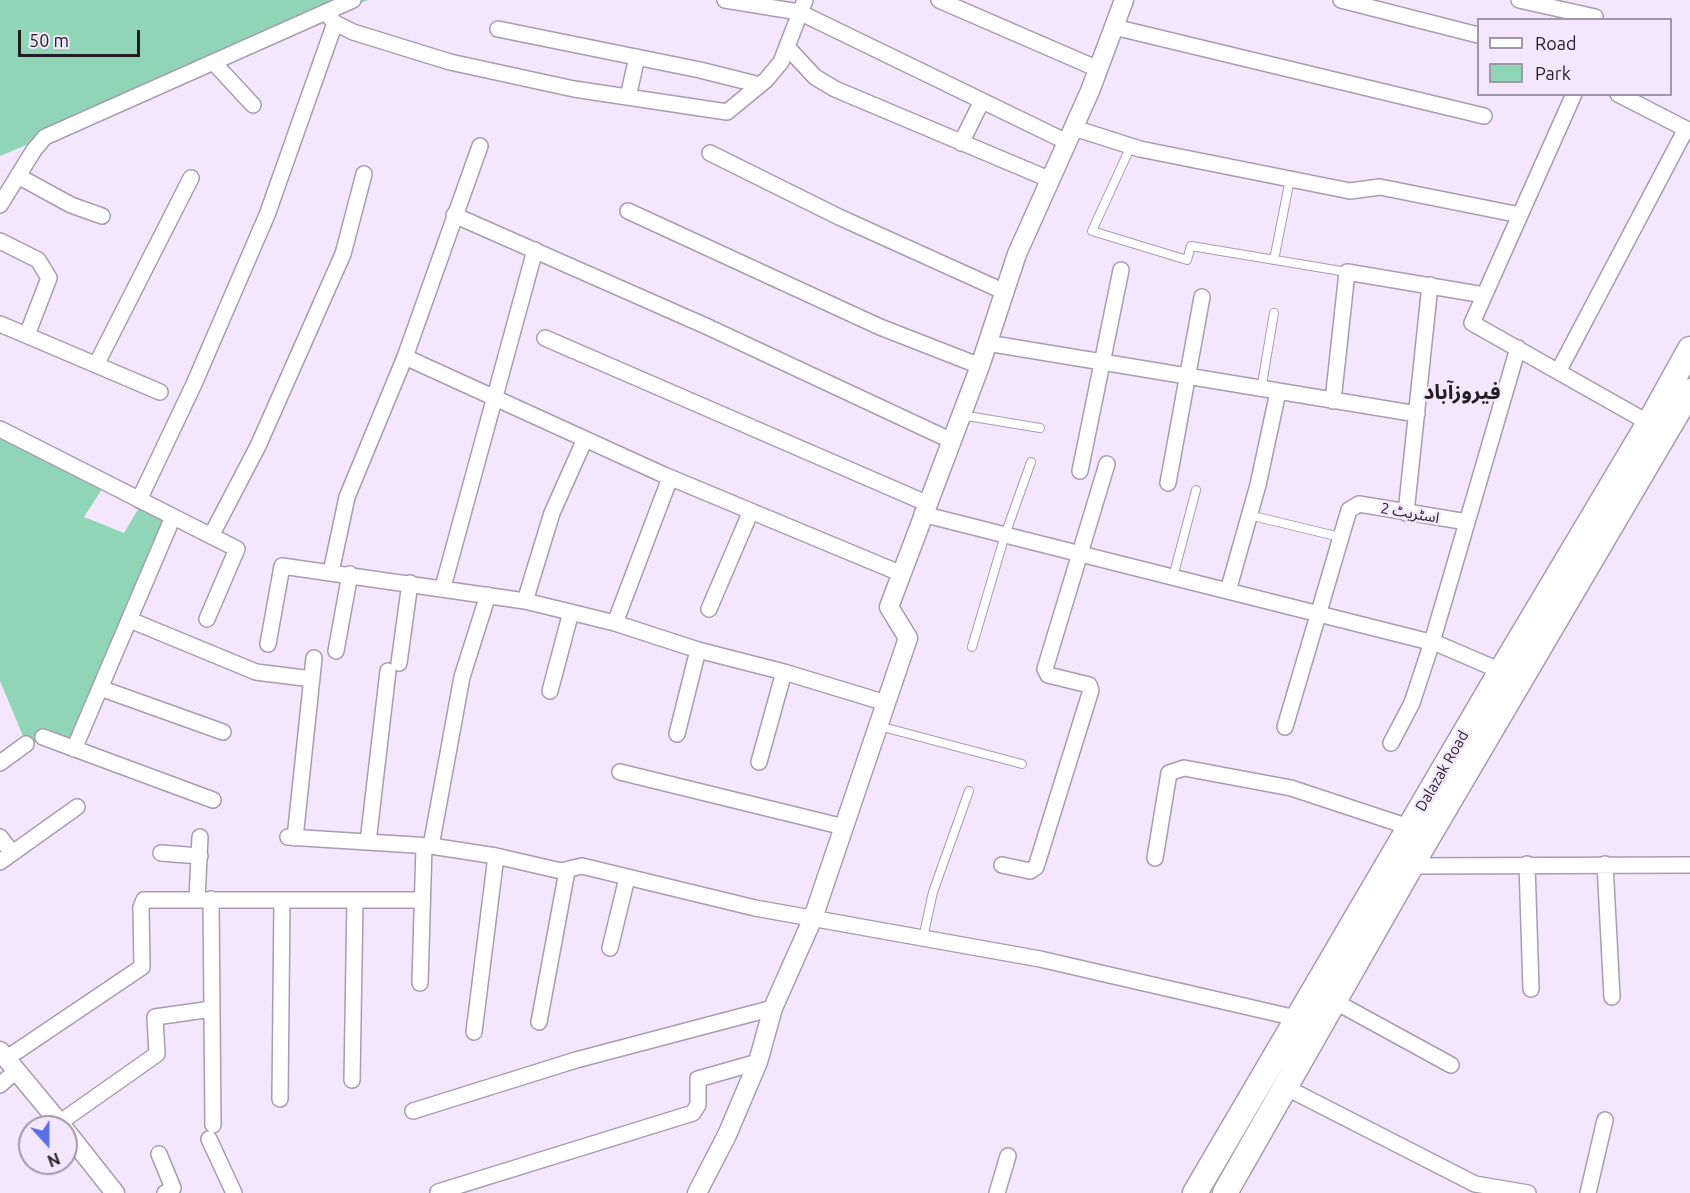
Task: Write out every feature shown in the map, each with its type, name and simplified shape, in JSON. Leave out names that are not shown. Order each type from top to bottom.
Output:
[{"type":"main road","name":"Dalazak Road","points":[[1225,1193],[1411,866],[1511,675],[1690,349]]},
{"type":"main road","name":"Dalazak Road","points":[[1196,1193],[1409,827],[1511,675],[1690,391]]},
{"type":"street","points":[[0,205],[34,150],[45,137],[215,64],[331,19],[353,0]]},
{"type":"street","points":[[725,0],[802,6],[982,101],[1070,135],[1350,191],[1380,187],[1520,215]]},
{"type":"street","points":[[939,0],[1098,69]]},
{"type":"street","points":[[697,1193],[727,1135],[758,1062],[773,1008],[813,918],[879,726],[908,638],[889,607],[924,509],[980,366],[1017,254],[1098,69],[1124,0]]},
{"type":"street","points":[[1341,0],[1477,35]]},
{"type":"street","points":[[1519,0],[1577,6],[1596,18]]},
{"type":"street","points":[[331,19],[353,32],[450,63],[574,89],[727,112],[760,85],[781,62],[802,6]]},
{"type":"street","points":[[139,500],[194,384],[267,215],[331,19]]},
{"type":"street","points":[[1114,27],[1484,116]]},
{"type":"street","points":[[498,30],[637,57],[760,85]]},
{"type":"street","points":[[787,47],[815,77],[835,89],[1051,180]]},
{"type":"street","points":[[628,97],[637,57]]},
{"type":"street","points":[[215,64],[253,105]]},
{"type":"street","points":[[1573,96],[1472,323],[1559,370],[1649,423]]},
{"type":"street","points":[[1559,370],[1688,130],[1622,96]]},
{"type":"street","points":[[961,143],[982,101]]},
{"type":"street","points":[[332,572],[347,497],[405,357],[480,146]]},
{"type":"street","points":[[710,153],[839,217],[1005,292]]},
{"type":"street","points":[[212,536],[258,446],[343,254],[364,174]]},
{"type":"street","points":[[18,176],[71,206],[102,216]]},
{"type":"street","points":[[96,365],[191,178]]},
{"type":"street","points":[[628,211],[880,327],[980,366]]},
{"type":"street","points":[[454,214],[950,440]]},
{"type":"street","points":[[0,241],[38,260],[49,278],[27,335]]},
{"type":"street","points":[[443,587],[493,397],[535,250]]},
{"type":"street","points":[[1080,471],[1121,270]]},
{"type":"street","points":[[1333,401],[1347,272],[1485,295]]},
{"type":"street","points":[[1406,513],[1430,285]]},
{"type":"street","points":[[1168,483],[1202,297]]},
{"type":"street","points":[[0,324],[160,392]]},
{"type":"street","points":[[545,338],[924,509],[1005,535],[1432,642],[1511,675]]},
{"type":"street","points":[[987,343],[1417,414]]},
{"type":"street","points":[[1391,743],[1412,703],[1432,642],[1518,348]]},
{"type":"street","points":[[405,357],[670,478],[902,574]]},
{"type":"street","points":[[1228,591],[1249,515],[1278,392]]},
{"type":"street","points":[[0,429],[237,549],[207,619]]},
{"type":"street","points":[[525,601],[552,513],[585,439]]},
{"type":"street","points":[[1002,865],[1030,871],[1036,867],[1091,690],[1089,685],[1048,675],[1044,669],[1107,464]]},
{"type":"street","points":[[615,623],[670,478]]},
{"type":"street","name":"اسٹریٹ 2","points":[[1340,537],[1348,510],[1353,505],[1359,504],[1467,522]]},
{"type":"street","points":[[709,609],[751,511]]},
{"type":"street","points":[[74,748],[173,517]]},
{"type":"street","points":[[1285,727],[1320,614],[1340,537]]},
{"type":"street","points":[[268,644],[282,566],[443,587],[525,601],[615,623],[698,650],[784,672],[886,703]]},
{"type":"street","points":[[336,651],[350,574]]},
{"type":"street","points":[[368,842],[393,667],[410,583]]},
{"type":"street","points":[[420,983],[422,900],[428,846],[462,677],[488,595]]},
{"type":"street","points":[[550,691],[571,612]]},
{"type":"street","points":[[130,620],[256,672],[312,679]]},
{"type":"street","points":[[677,734],[698,650]]},
{"type":"street","points":[[314,657],[291,837],[428,846],[496,856],[567,872]]},
{"type":"street","points":[[759,762],[784,672]]},
{"type":"street","points":[[100,688],[223,732]]},
{"type":"street","points":[[43,737],[213,800]]},
{"type":"street","points":[[0,763],[26,744]]},
{"type":"street","points":[[1155,858],[1169,773],[1184,768],[1291,788],[1409,827]]},
{"type":"street","points":[[620,772],[844,827]]},
{"type":"street","points":[[0,837],[6,858],[77,807]]},
{"type":"street","points":[[200,837],[212,1009],[211,1132],[234,1193]]},
{"type":"street","points":[[161,853],[200,856]]},
{"type":"street","points":[[474,1032],[496,856]]},
{"type":"street","points":[[1527,864],[1531,989]]},
{"type":"street","points":[[1605,864],[1612,997]]},
{"type":"street","points":[[1411,866],[1690,865],[1690,874]]},
{"type":"street","points":[[539,1022],[567,872],[572,867],[582,866],[687,893],[1040,959],[1296,1018]]},
{"type":"street","points":[[610,948],[627,878]]},
{"type":"street","points":[[0,1085],[8,1059],[142,968],[141,907],[144,900],[422,900]]},
{"type":"street","points":[[280,1099],[282,900]]},
{"type":"street","points":[[352,1080],[354,900]]},
{"type":"street","points":[[1334,1001],[1450,1065]]},
{"type":"street","points":[[412,1111],[576,1060],[773,1008]]},
{"type":"street","points":[[78,1115],[157,1054],[155,1017],[212,1009]]},
{"type":"street","points":[[8,1059],[53,1115]]},
{"type":"street","points":[[438,1192],[693,1113],[698,1105],[698,1079],[758,1062]]},
{"type":"street","points":[[1286,1087],[1475,1184],[1528,1193]]},
{"type":"street","points":[[1588,1193],[1605,1120]]},
{"type":"street","points":[[78,1146],[115,1193]]},
{"type":"street","points":[[159,1154],[173,1188],[165,1193]]},
{"type":"street","points":[[997,1193],[1008,1156]]},
{"type":"lane","points":[[1131,146],[1092,231],[1187,260],[1191,246],[1347,272]]},
{"type":"lane","points":[[1274,260],[1290,179]]},
{"type":"lane","points":[[1261,390],[1274,313]]},
{"type":"lane","points":[[960,414],[1040,428]]},
{"type":"lane","points":[[972,647],[1005,535],[1031,462]]},
{"type":"lane","points":[[1173,577],[1196,490]]},
{"type":"lane","points":[[1249,515],[1340,537]]},
{"type":"lane","points":[[879,726],[1022,764]]},
{"type":"lane","points":[[922,938],[933,892],[969,791]]},
{"type":"green space","points":[[0,0],[368,0],[0,156]]},
{"type":"green space","points":[[0,429],[106,483],[84,517],[124,533],[143,501],[173,520],[74,749],[43,737],[28,748],[0,681]]},
{"type":"district","name":"فیروزآباد","points":[[1462,392]]}]
